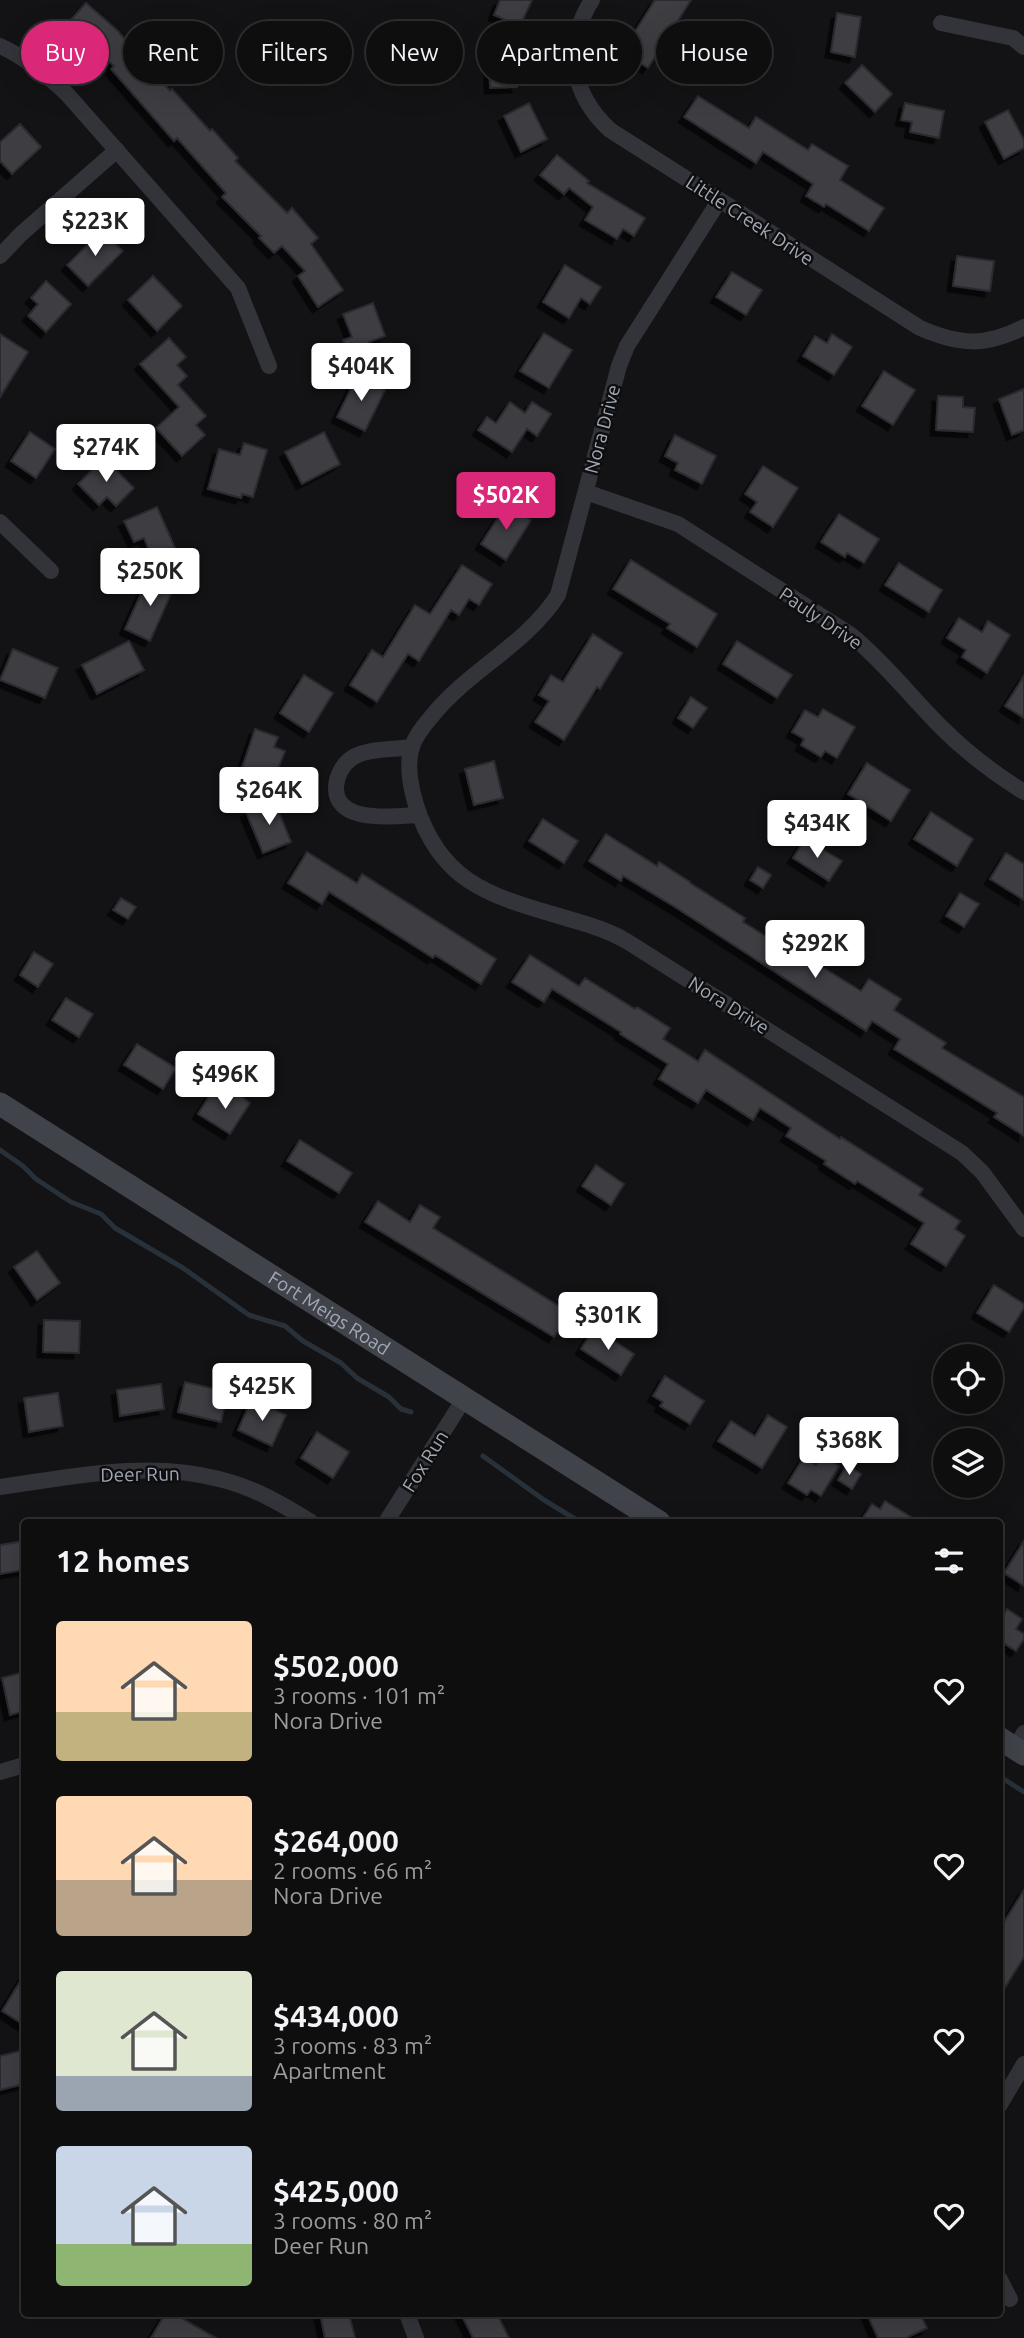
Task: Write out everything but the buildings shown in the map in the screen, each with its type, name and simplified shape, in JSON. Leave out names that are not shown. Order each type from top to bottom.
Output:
[{"type":"street","name":"Little Creek Drive","points":[[592,0],[575,37],[576,78],[595,116],[610,130],[897,314],[940,337],[985,342],[1024,327]]},
{"type":"street","points":[[941,23],[1013,38],[1024,47]]},
{"type":"street","points":[[0,46],[27,60],[48,76],[238,288],[269,366]]},
{"type":"street","points":[[0,256],[21,234],[117,150]]},
{"type":"street","name":"Nora Drive","points":[[719,201],[627,346],[558,595],[545,615],[522,637],[449,697],[430,717],[412,747],[410,770],[413,796],[428,837],[447,862],[468,880],[496,897],[619,936],[962,1153],[982,1172],[1024,1229]]},
{"type":"street","name":"Pauly Drive","points":[[586,492],[678,524],[851,635],[871,652],[943,729],[972,755],[1024,792]]},
{"type":"street","points":[[0,522],[51,571]]},
{"type":"street","points":[[412,747],[361,754],[351,759],[342,769],[336,791],[341,802],[349,810],[359,814],[371,817],[419,815]]},
{"type":"street","name":"Fort Meigs Road","points":[[0,1104],[654,1519]]},
{"type":"street","name":"Fox Run","points":[[388,1519],[464,1399]]},
{"type":"street","name":"Deer Run","points":[[0,1487],[117,1471],[181,1472],[220,1479],[256,1491],[306,1519]]},
{"type":"street","points":[[0,1772],[21,1766]]},
{"type":"street","points":[[1003,2099],[1024,2064]]},
{"type":"street","points":[[1003,2286],[1010,2299]]},
{"type":"street","points":[[408,2317],[416,2338]]},
{"type":"waterway","points":[[0,1150],[36,1179],[71,1202],[101,1214],[115,1228],[183,1268],[249,1315],[285,1326],[303,1341],[341,1363],[357,1378],[389,1397],[401,1409],[411,1412]]},
{"type":"waterway","points":[[483,1456],[575,1519]]},
{"type":"waterway","points":[[1003,1779],[1024,1792]]}]
